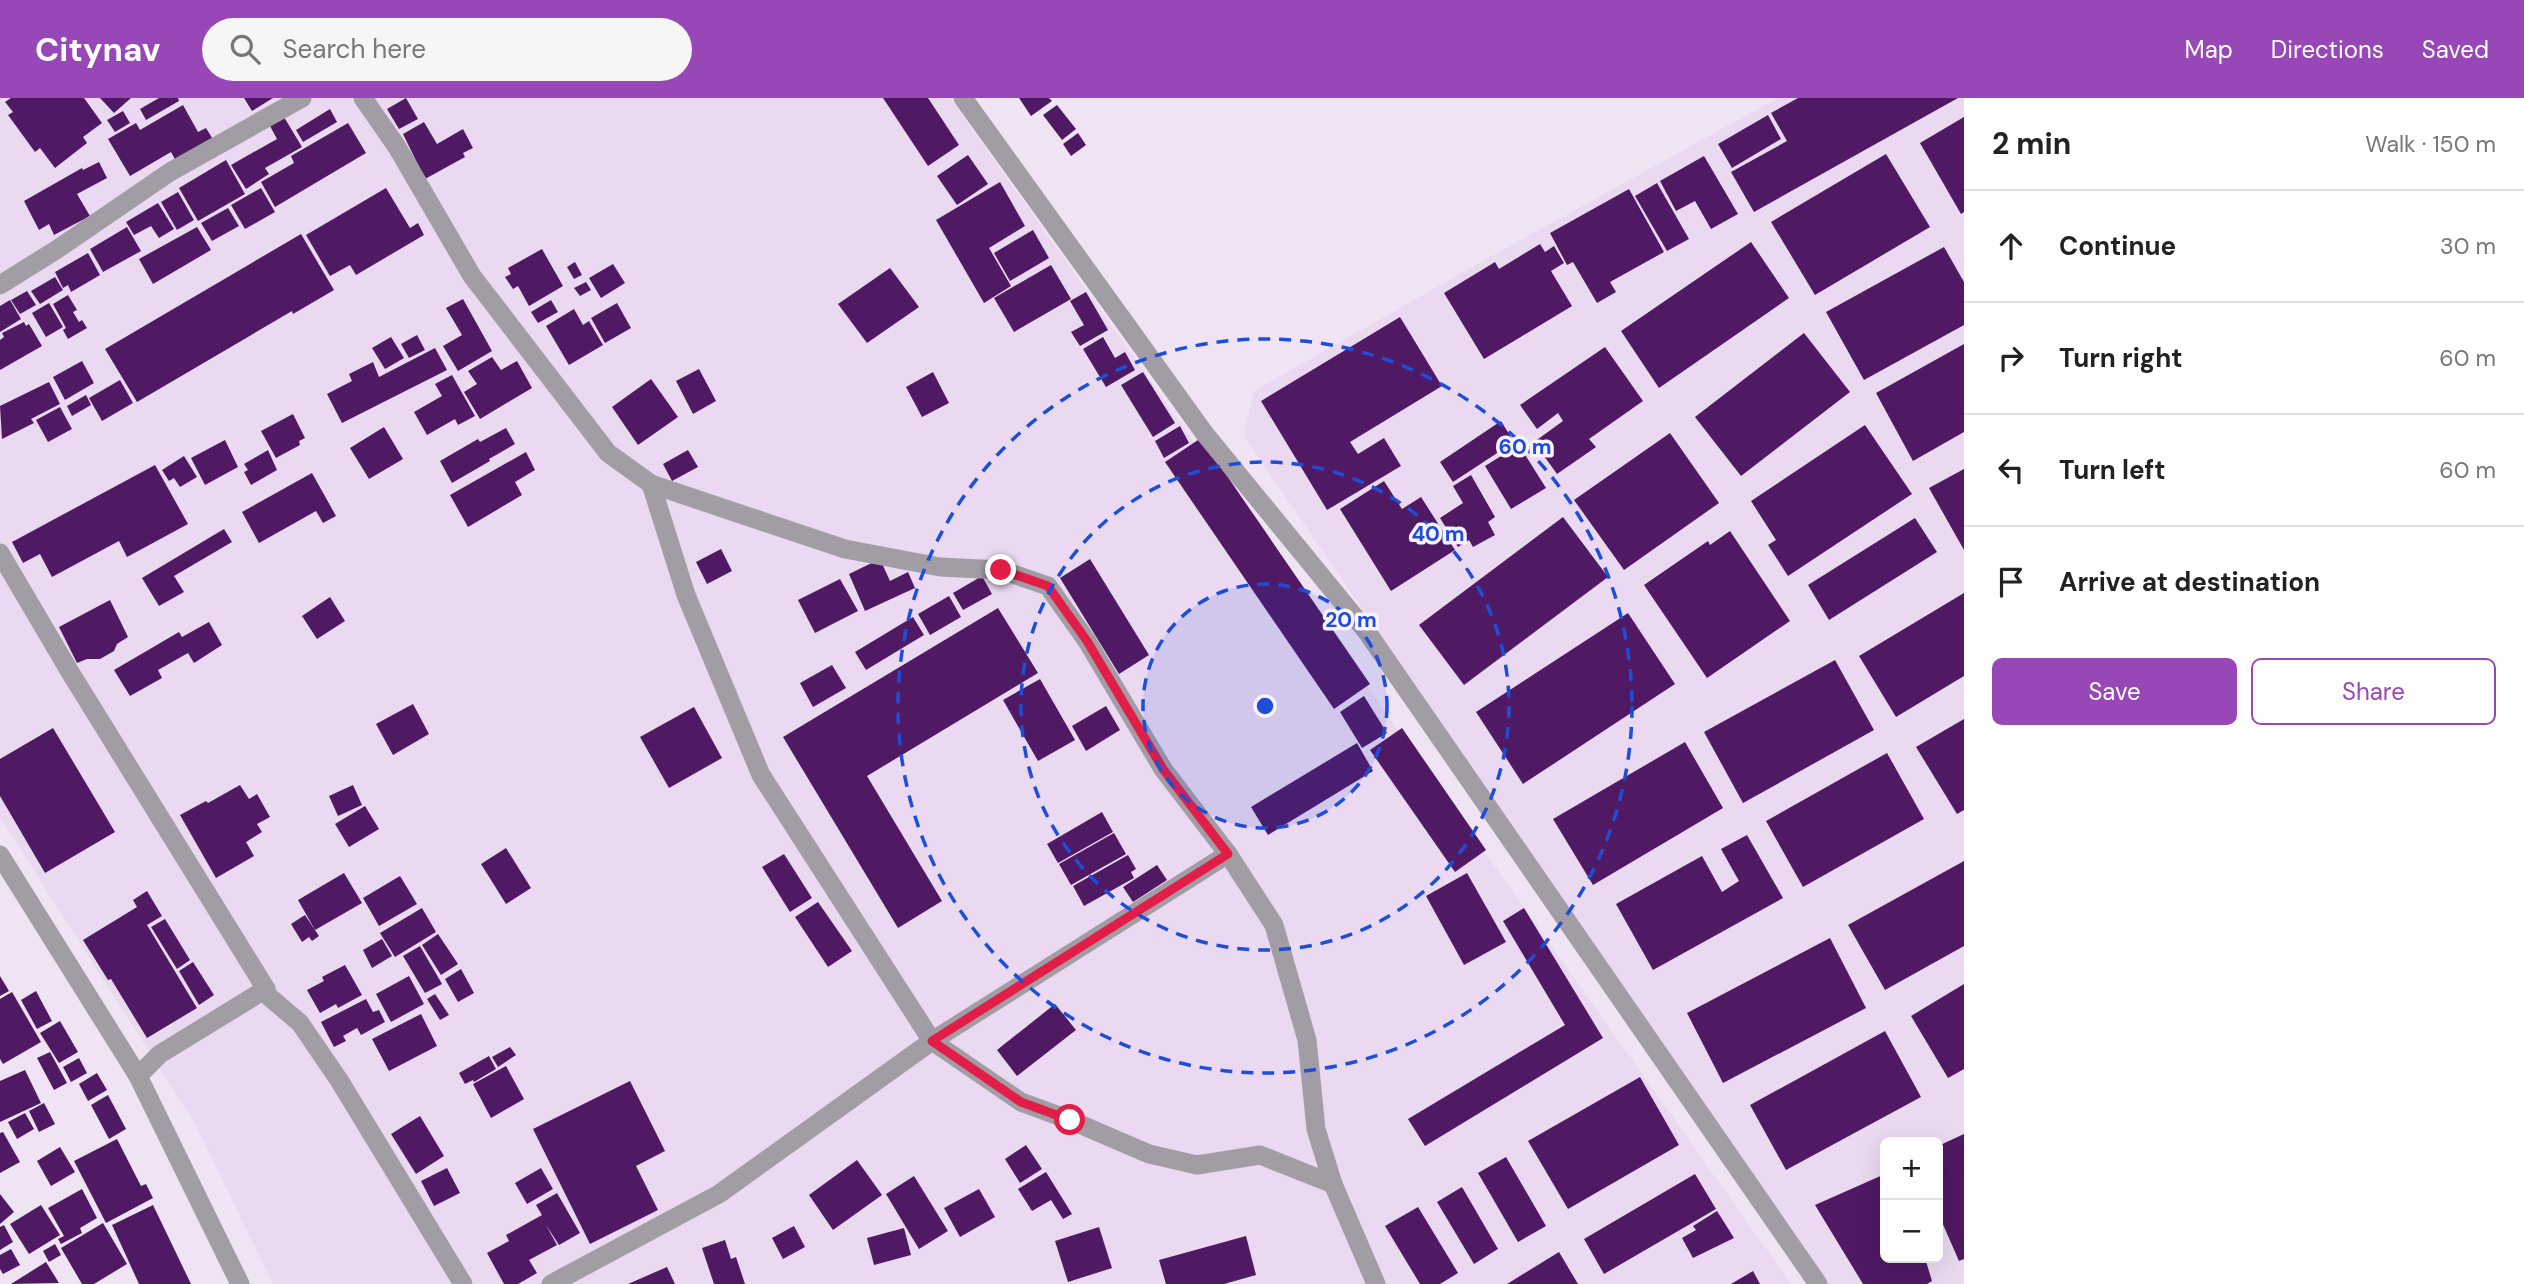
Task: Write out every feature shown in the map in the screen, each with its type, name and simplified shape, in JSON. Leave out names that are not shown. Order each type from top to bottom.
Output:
[{"type":"street","points":[[0,285],[170,172],[302,98]]},
{"type":"street","points":[[363,98],[397,148],[472,276],[608,453],[651,484],[845,549],[940,566],[1001,570],[1048,586],[1087,641],[1163,769],[1228,854],[1275,925],[1307,1040],[1316,1129],[1333,1184],[1376,1284]]},
{"type":"street","points":[[963,98],[1205,434],[1367,632],[1818,1284]]},
{"type":"street","points":[[651,484],[686,595],[761,775],[932,1041],[1021,1102],[1149,1154],[1198,1165],[1260,1155],[1333,1184]]},
{"type":"street","points":[[0,552],[70,672],[266,989],[267,995],[300,1023],[339,1080],[463,1284]]},
{"type":"street","points":[[551,1284],[719,1194],[932,1041],[1228,854]]},
{"type":"street","points":[[0,855],[138,1076],[240,1284]]},
{"type":"street","points":[[138,1076],[160,1054],[266,989]]},
{"type":"shaded area","points":[[0,98],[950,98],[1791,1284],[273,1284],[197,1127],[0,817]]},
{"type":"shaded area","points":[[1778,98],[1964,98],[1964,1284],[1823,1284],[1244,436],[1254,391]]},
{"type":"building","points":[[11,98],[84,98],[102,123],[83,137],[87,143],[55,168],[40,148],[35,152],[8,115],[13,112],[5,102]]},
{"type":"building","points":[[100,98],[131,98],[114,113]]},
{"type":"building","points":[[159,98],[178,98],[179,101],[146,120],[140,109]]},
{"type":"building","points":[[244,98],[273,98],[252,111]]},
{"type":"building","points":[[406,98],[418,119],[399,129],[387,109]]},
{"type":"building","points":[[883,98],[928,98],[959,145],[928,166]]},
{"type":"building","points":[[1019,98],[1049,98],[1052,101],[1031,116]]},
{"type":"building","points":[[1798,98],[1958,98],[1754,212],[1731,172],[1787,141],[1771,113]]},
{"type":"building","points":[[183,105],[198,132],[206,128],[214,141],[177,163],[171,152],[130,176],[108,139],[136,123],[140,130]]},
{"type":"building","points":[[1057,105],[1076,129],[1062,140],[1043,115]]},
{"type":"building","points":[[330,109],[337,122],[303,142],[296,130]]},
{"type":"building","points":[[123,111],[130,123],[115,132],[107,120]]},
{"type":"building","points":[[1768,115],[1781,139],[1732,168],[1718,144]]},
{"type":"building","points":[[284,117],[302,147],[265,168],[269,174],[246,189],[231,165],[277,139],[270,126]]},
{"type":"building","points":[[1964,117],[1964,212],[1961,214],[1920,143]]},
{"type":"building","points":[[424,122],[437,144],[463,129],[473,148],[463,153],[465,157],[425,179],[403,134]]},
{"type":"building","points":[[348,123],[366,153],[275,207],[261,182],[294,163],[291,156]]},
{"type":"building","points":[[1078,133],[1086,145],[1071,156],[1063,144]]},
{"type":"building","points":[[1886,154],[1930,227],[1815,295],[1771,222]]},
{"type":"building","points":[[968,155],[988,184],[957,205],[937,176]]},
{"type":"building","points":[[1704,156],[1738,214],[1711,229],[1695,201],[1676,211],[1660,181]]},
{"type":"building","points":[[226,160],[245,194],[198,221],[179,188]]},
{"type":"building","points":[[99,162],[107,178],[77,194],[90,216],[54,235],[49,224],[39,230],[24,201],[82,168],[83,170]]},
{"type":"building","points":[[1000,182],[1025,226],[989,248],[1011,286],[984,303],[936,220]]},
{"type":"building","points":[[1657,183],[1689,239],[1667,251],[1635,196]]},
{"type":"building","points":[[261,188],[275,212],[245,229],[231,205]]},
{"type":"building","points":[[386,188],[410,228],[418,223],[424,235],[356,275],[350,265],[330,276],[306,235]]},
{"type":"building","points":[[1629,189],[1664,252],[1610,282],[1616,292],[1597,303],[1573,262],[1567,265],[1550,233]]},
{"type":"building","points":[[178,192],[194,220],[177,230],[161,202]]},
{"type":"building","points":[[158,203],[174,229],[159,238],[151,226],[134,235],[126,222]]},
{"type":"building","points":[[228,208],[239,226],[212,241],[201,223]]},
{"type":"building","points":[[127,227],[141,251],[103,272],[90,249]]},
{"type":"building","points":[[197,227],[211,250],[153,284],[139,259]]},
{"type":"building","points":[[1033,230],[1049,258],[1010,281],[994,253]]},
{"type":"building","points":[[301,234],[334,290],[293,314],[292,311],[137,402],[105,349]]},
{"type":"building","points":[[1751,242],[1789,298],[1659,388],[1621,331]]},
{"type":"building","points":[[1540,244],[1545,252],[1554,246],[1564,263],[1551,271],[1572,306],[1484,359],[1444,293],[1495,262],[1499,269]]},
{"type":"building","points":[[1944,247],[1964,282],[1964,325],[1864,380],[1826,312]]},
{"type":"building","points":[[542,249],[563,286],[529,306],[518,286],[513,289],[505,277],[511,274],[508,268]]},
{"type":"building","points":[[88,253],[100,275],[71,292],[68,285],[63,288],[55,272]]},
{"type":"building","points":[[575,262],[582,275],[574,279],[567,267]]},
{"type":"building","points":[[613,264],[625,283],[601,298],[589,278]]},
{"type":"building","points":[[1051,265],[1071,299],[1014,332],[994,298]]},
{"type":"building","points":[[890,268],[919,307],[867,343],[838,304]]},
{"type":"building","points":[[55,277],[63,290],[40,304],[31,291]]},
{"type":"building","points":[[586,282],[591,290],[580,296],[574,288]]},
{"type":"building","points":[[27,291],[36,305],[20,314],[11,300]]},
{"type":"building","points":[[1086,292],[1108,330],[1080,346],[1071,332],[1084,325],[1070,301]]},
{"type":"building","points":[[68,295],[77,310],[73,312],[87,328],[68,339],[63,330],[66,328],[53,304]]},
{"type":"building","points":[[463,299],[492,351],[458,371],[443,346],[462,335],[446,308]]},
{"type":"building","points":[[10,300],[21,319],[0,332],[0,306]]},
{"type":"building","points":[[551,300],[558,312],[538,323],[531,312]]},
{"type":"building","points":[[49,303],[63,327],[46,337],[32,313]]},
{"type":"building","points":[[617,303],[631,328],[605,343],[591,318]]},
{"type":"building","points":[[574,309],[583,325],[589,321],[603,345],[569,365],[546,326]]},
{"type":"building","points":[[1400,317],[1442,386],[1350,442],[1358,454],[1384,438],[1401,466],[1327,510],[1261,401]]},
{"type":"building","points":[[24,322],[26,326],[29,324],[42,346],[0,370],[0,340],[4,337],[2,333]]},
{"type":"building","points":[[1804,333],[1850,392],[1741,476],[1695,417]]},
{"type":"building","points":[[417,335],[425,350],[409,358],[401,344]]},
{"type":"building","points":[[391,337],[404,358],[385,369],[372,348]]},
{"type":"building","points":[[1103,337],[1115,358],[1125,352],[1135,370],[1106,387],[1083,349]]},
{"type":"building","points":[[1964,344],[1964,432],[1913,461],[1876,393]]},
{"type":"building","points":[[1605,347],[1643,401],[1589,439],[1596,447],[1557,474],[1534,442],[1563,421],[1558,413],[1537,429],[1520,405]]},
{"type":"building","points":[[435,348],[447,370],[342,423],[327,394],[352,381],[349,374],[373,362],[379,377]]},
{"type":"building","points":[[492,357],[501,370],[517,361],[532,388],[480,419],[464,392],[477,384],[468,371]]},
{"type":"building","points":[[82,361],[94,383],[65,400],[53,377]]},
{"type":"building","points":[[699,369],[716,401],[693,414],[676,381]]},
{"type":"building","points":[[933,372],[949,403],[922,417],[906,387]]},
{"type":"building","points":[[1143,372],[1175,423],[1153,437],[1121,385]]},
{"type":"building","points":[[452,375],[475,416],[458,425],[455,419],[427,435],[414,412],[442,396],[435,384]]},
{"type":"building","points":[[651,379],[678,417],[638,445],[612,407]]},
{"type":"building","points":[[120,380],[133,403],[102,421],[89,398]]},
{"type":"building","points":[[49,382],[60,404],[31,419],[34,423],[2,439],[0,406]]},
{"type":"building","points":[[86,395],[91,405],[72,416],[67,406]]},
{"type":"building","points":[[60,407],[72,429],[48,442],[36,420]]},
{"type":"building","points":[[293,414],[305,438],[299,441],[300,445],[276,458],[261,431]]},
{"type":"building","points":[[1501,421],[1514,442],[1453,482],[1440,462]]},
{"type":"building","points":[[1865,425],[1912,494],[1788,576],[1768,545],[1776,540],[1751,501]]},
{"type":"building","points":[[1180,426],[1189,443],[1164,458],[1155,441]]},
{"type":"building","points":[[384,427],[403,459],[369,479],[350,448]]},
{"type":"building","points":[[506,428],[515,444],[452,483],[440,461],[478,439],[480,442]]},
{"type":"building","points":[[1670,433],[1719,503],[1624,570],[1574,500]]},
{"type":"building","points":[[1201,438],[1370,684],[1334,709],[1165,462]]},
{"type":"building","points":[[225,440],[238,467],[205,485],[191,458]]},
{"type":"building","points":[[1519,445],[1546,488],[1511,509],[1485,466]]},
{"type":"building","points":[[268,450],[277,470],[251,485],[244,472],[248,470],[244,464]]},
{"type":"building","points":[[688,450],[698,467],[672,481],[663,464]]},
{"type":"building","points":[[526,452],[535,470],[515,482],[522,495],[468,527],[450,495]]},
{"type":"building","points":[[184,456],[197,477],[180,487],[174,478],[169,481],[162,470]]},
{"type":"building","points":[[155,465],[188,524],[127,557],[119,541],[52,577],[40,554],[23,563],[12,542]]},
{"type":"building","points":[[1964,469],[1964,550],[1929,488]]},
{"type":"building","points":[[312,473],[336,516],[323,523],[316,511],[259,543],[242,512]]},
{"type":"building","points":[[1471,475],[1495,517],[1488,522],[1495,535],[1473,547],[1469,540],[1458,547],[1440,518],[1463,503],[1453,486]]},
{"type":"building","points":[[1384,481],[1402,509],[1421,497],[1455,550],[1391,591],[1340,509]]},
{"type":"building","points":[[1563,517],[1608,577],[1464,685],[1419,625]]},
{"type":"building","points":[[1915,518],[1937,552],[1829,620],[1808,585]]},
{"type":"building","points":[[224,529],[232,542],[174,576],[184,592],[159,606],[142,578]]},
{"type":"building","points":[[1730,531],[1790,621],[1707,678],[1644,585],[1708,541],[1710,545]]},
{"type":"building","points":[[721,549],[732,571],[707,584],[696,562]]},
{"type":"building","points":[[880,559],[890,581],[908,572],[915,588],[865,611],[849,574]]},
{"type":"building","points":[[1090,559],[1149,655],[1119,674],[1060,578]]},
{"type":"building","points":[[982,576],[992,594],[963,610],[953,593]]},
{"type":"building","points":[[840,579],[858,611],[815,633],[798,600]]},
{"type":"building","points":[[1964,593],[1964,676],[1896,717],[1859,656]]},
{"type":"building","points":[[949,596],[961,617],[930,635],[918,614]]},
{"type":"building","points":[[330,597],[345,621],[317,639],[302,616]]},
{"type":"building","points":[[110,600],[128,637],[117,644],[114,651],[100,659],[87,659],[77,663],[59,627]]},
{"type":"building","points":[[998,608],[1038,673],[867,776],[942,901],[898,928],[783,737]]},
{"type":"building","points":[[1628,613],[1675,684],[1523,784],[1476,712]]},
{"type":"building","points":[[913,617],[924,635],[866,670],[855,652]]},
{"type":"building","points":[[209,622],[222,645],[194,663],[188,653],[158,670],[162,678],[130,696],[114,670],[179,632],[182,637]]},
{"type":"building","points":[[1835,660],[1874,730],[1743,803],[1704,732]]},
{"type":"building","points":[[832,665],[846,688],[813,707],[800,683]]},
{"type":"building","points":[[1040,679],[1075,740],[1038,761],[1003,700]]},
{"type":"building","points":[[1364,696],[1387,733],[1362,748],[1340,712]]},
{"type":"building","points":[[413,704],[429,734],[393,755],[376,724]]},
{"type":"building","points":[[1106,706],[1120,730],[1086,751],[1072,726]]},
{"type":"building","points":[[694,707],[722,758],[669,788],[640,737]]},
{"type":"building","points":[[1964,719],[1964,810],[1957,814],[1916,747]]},
{"type":"building","points":[[53,728],[115,832],[45,873],[0,796],[0,759]]},
{"type":"building","points":[[1402,728],[1486,850],[1455,872],[1370,750]]},
{"type":"building","points":[[1685,742],[1723,808],[1593,885],[1553,819]]},
{"type":"building","points":[[1357,743],[1373,771],[1268,835],[1251,807]]},
{"type":"building","points":[[1887,753],[1924,819],[1803,887],[1766,821]]},
{"type":"building","points":[[240,785],[249,799],[257,794],[270,817],[257,824],[262,832],[246,842],[254,856],[216,878],[180,815]]},
{"type":"building","points":[[353,785],[362,805],[338,816],[329,796]]},
{"type":"building","points":[[365,806],[379,829],[349,847],[335,824]]},
{"type":"building","points":[[1102,812],[1113,832],[1058,863],[1047,844]]},
{"type":"building","points":[[1114,833],[1126,854],[1071,885],[1059,864]]},
{"type":"building","points":[[1747,835],[1783,898],[1653,970],[1616,904],[1702,856],[1722,892],[1739,881],[1721,849]]},
{"type":"building","points":[[506,848],[531,888],[506,904],[481,864]]},
{"type":"building","points":[[784,854],[812,898],[790,912],[762,867]]},
{"type":"building","points":[[1128,855],[1136,869],[1131,872],[1134,878],[1084,906],[1073,886]]},
{"type":"building","points":[[1964,861],[1964,946],[1885,990],[1848,925]]},
{"type":"building","points":[[1157,865],[1167,880],[1133,902],[1123,887]]},
{"type":"building","points":[[344,873],[362,903],[315,930],[298,900]]},
{"type":"building","points":[[1467,873],[1506,942],[1464,965],[1426,896]]},
{"type":"building","points":[[400,876],[417,904],[379,926],[363,898]]},
{"type":"building","points":[[147,891],[162,916],[147,925],[197,1008],[147,1038],[111,979],[108,980],[83,940],[137,907],[133,900]]},
{"type":"building","points":[[818,902],[852,951],[828,967],[795,917]]},
{"type":"building","points":[[422,908],[436,932],[395,957],[380,933]]},
{"type":"building","points":[[1524,908],[1603,1038],[1425,1146],[1408,1119],[1565,1025],[1503,921]]},
{"type":"building","points":[[305,915],[319,936],[312,941],[309,937],[302,942],[291,924]]},
{"type":"building","points":[[165,919],[190,960],[177,969],[151,927]]},
{"type":"building","points":[[438,934],[458,964],[441,975],[422,945]]},
{"type":"building","points":[[1830,938],[1866,1008],[1723,1083],[1687,1013]]},
{"type":"building","points":[[382,939],[392,956],[372,968],[363,950]]},
{"type":"building","points":[[420,946],[442,984],[425,993],[403,956]]},
{"type":"building","points":[[193,962],[214,995],[199,1005],[179,971]]},
{"type":"building","points":[[345,965],[362,995],[338,1008],[336,1004],[320,1013],[307,990],[324,981],[322,977]]},
{"type":"building","points":[[461,969],[474,993],[458,1002],[445,979]]},
{"type":"building","points":[[0,976],[9,991],[0,996]]},
{"type":"building","points":[[409,976],[424,1004],[391,1022],[376,994]]},
{"type":"building","points":[[1964,984],[1964,1069],[1948,1078],[1911,1016]]},
{"type":"building","points":[[36,991],[52,1021],[37,1029],[21,1000]]},
{"type":"building","points":[[12,992],[41,1042],[3,1064],[0,1059],[0,999]]},
{"type":"building","points":[[435,994],[449,1015],[440,1020],[427,999]]},
{"type":"building","points":[[366,999],[373,1012],[379,1010],[385,1022],[361,1035],[357,1028],[343,1036],[346,1041],[334,1047],[321,1022]]},
{"type":"building","points":[[1055,1004],[1076,1030],[1017,1076],[997,1050]]},
{"type":"building","points":[[421,1014],[437,1046],[389,1071],[372,1039]]},
{"type":"building","points":[[60,1021],[78,1052],[59,1063],[40,1033]]},
{"type":"building","points":[[1885,1031],[1921,1097],[1786,1170],[1750,1105]]},
{"type":"building","points":[[510,1047],[516,1055],[498,1067],[492,1057]]},
{"type":"building","points":[[50,1052],[67,1083],[54,1090],[37,1058]]},
{"type":"building","points":[[489,1056],[496,1069],[474,1082],[473,1080],[465,1084],[459,1073]]},
{"type":"building","points":[[79,1058],[87,1073],[71,1082],[63,1067]]},
{"type":"building","points":[[506,1066],[524,1099],[491,1118],[473,1084]]},
{"type":"building","points":[[25,1070],[41,1103],[0,1122],[0,1081]]},
{"type":"building","points":[[97,1073],[107,1090],[88,1101],[79,1084]]},
{"type":"building","points":[[1640,1077],[1679,1145],[1568,1209],[1528,1141]]},
{"type":"building","points":[[630,1081],[665,1151],[636,1166],[658,1210],[590,1244],[533,1129]]},
{"type":"building","points":[[108,1095],[126,1129],[109,1139],[91,1105]]},
{"type":"building","points":[[44,1103],[55,1124],[39,1132],[29,1111]]},
{"type":"building","points":[[25,1113],[34,1129],[17,1139],[8,1122]]},
{"type":"building","points":[[420,1116],[444,1156],[416,1174],[391,1134]]},
{"type":"building","points":[[3,1132],[20,1162],[0,1173],[0,1133]]},
{"type":"building","points":[[1964,1134],[1964,1259],[1959,1261],[1943,1224],[1943,1144]]},
{"type":"building","points":[[117,1139],[141,1186],[146,1184],[153,1198],[106,1223],[74,1161]]},
{"type":"building","points":[[1026,1145],[1042,1169],[1020,1183],[1005,1159]]},
{"type":"building","points":[[60,1147],[75,1172],[51,1186],[37,1161]]},
{"type":"building","points":[[1506,1157],[1546,1226],[1518,1242],[1478,1173]]},
{"type":"building","points":[[857,1160],[882,1195],[833,1230],[809,1195]]},
{"type":"building","points":[[447,1168],[460,1193],[434,1206],[421,1181]]},
{"type":"building","points":[[541,1168],[553,1189],[527,1204],[515,1183]]},
{"type":"building","points":[[1046,1172],[1072,1214],[1063,1219],[1051,1200],[1032,1211],[1018,1189]]},
{"type":"building","points":[[1695,1174],[1716,1209],[1604,1274],[1584,1239]]},
{"type":"building","points":[[914,1176],[948,1231],[919,1249],[886,1194]]},
{"type":"building","points":[[1880,1176],[1880,1263],[1927,1263],[1932,1281],[1927,1284],[1863,1284],[1815,1205]]},
{"type":"building","points":[[1462,1187],[1498,1249],[1474,1264],[1437,1202]]},
{"type":"building","points":[[82,1189],[97,1218],[80,1228],[82,1233],[61,1244],[58,1239],[64,1236],[48,1208]]},
{"type":"building","points":[[979,1189],[995,1217],[960,1237],[944,1208]]},
{"type":"building","points":[[557,1193],[580,1233],[559,1245],[546,1225],[557,1245],[529,1260],[537,1273],[518,1284],[504,1284],[487,1253],[509,1241],[506,1235],[542,1215],[536,1205]]},
{"type":"building","points":[[0,1194],[14,1212],[0,1224]]},
{"type":"building","points":[[41,1205],[60,1235],[29,1254],[10,1224]]},
{"type":"building","points":[[153,1205],[191,1284],[139,1284],[112,1225]]},
{"type":"building","points":[[1418,1207],[1458,1273],[1440,1284],[1420,1284],[1385,1226]]},
{"type":"building","points":[[1717,1211],[1734,1238],[1693,1258],[1682,1238],[1696,1230],[1693,1226]]},
{"type":"building","points":[[103,1223],[127,1264],[94,1284],[82,1284],[61,1248]]},
{"type":"building","points":[[4,1225],[13,1242],[0,1250],[0,1227]]},
{"type":"building","points":[[794,1226],[805,1247],[783,1259],[772,1238]]},
{"type":"building","points":[[1099,1227],[1112,1268],[1068,1282],[1055,1241]]},
{"type":"building","points":[[904,1228],[911,1255],[874,1265],[867,1238]]},
{"type":"building","points":[[1246,1236],[1256,1275],[1224,1284],[1166,1284],[1159,1260]]},
{"type":"building","points":[[725,1240],[731,1259],[736,1257],[745,1284],[714,1284],[702,1248]]},
{"type":"building","points":[[55,1244],[61,1255],[49,1262],[43,1251]]},
{"type":"building","points":[[11,1249],[20,1265],[3,1274],[0,1269],[0,1255]]},
{"type":"building","points":[[1559,1252],[1578,1284],[1507,1284]]},
{"type":"building","points":[[46,1262],[59,1283],[11,1284]]},
{"type":"building","points":[[667,1267],[675,1284],[628,1284]]},
{"type":"building","points":[[1753,1271],[1760,1284],[1731,1284]]},
{"type":"route","points":[[1001,570],[1048,586],[1087,641],[1163,769],[1228,854],[932,1041],[1021,1102],[1070,1120]]}]
